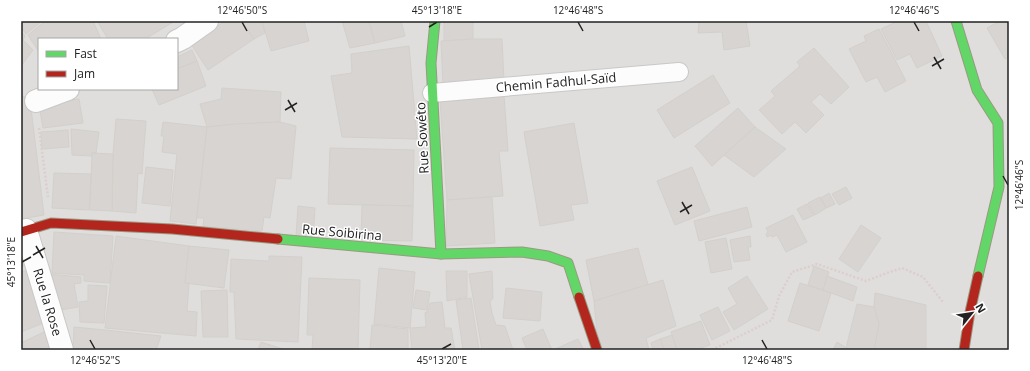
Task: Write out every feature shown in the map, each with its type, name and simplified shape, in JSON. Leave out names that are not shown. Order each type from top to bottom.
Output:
[{"type":"street","points":[[178,40],[207,21]]},
{"type":"street","name":"Rue Sowéto","points":[[435,21],[431,63],[441,254]]},
{"type":"street","points":[[956,21],[977,90],[998,123],[999,188],[970,312],[964,350]]},
{"type":"street","points":[[36,101],[65,90]]},
{"type":"street","name":"Rue Soibirina","points":[[23,231],[51,223],[172,229],[441,254],[522,252],[548,256],[568,263],[597,350]]},
{"type":"street","name":"Rue la Rose","points":[[23,231],[62,350]]},
{"type":"lane","name":"Chemin Fadhul-Saïd","points":[[432,93],[679,72]]},
{"type":"path","points":[[36,101],[51,223]]},
{"type":"path","points":[[712,350],[772,320],[780,296],[792,272],[817,264],[866,281],[902,268],[923,276],[944,304],[970,312]]},
{"type":"shaded area","points":[[21,21],[1009,21],[1009,350],[21,350]]},
{"type":"building","points":[[21,21],[42,21],[26,34],[21,27]]},
{"type":"building","points":[[45,21],[93,21],[101,38],[38,38],[38,50],[28,35]]},
{"type":"building","points":[[97,21],[175,21],[147,38],[107,38]]},
{"type":"building","points":[[225,21],[242,21],[254,39],[208,70],[191,44]]},
{"type":"building","points":[[242,21],[262,21],[265,33],[254,39]]},
{"type":"building","points":[[262,21],[304,21],[309,41],[271,51]]},
{"type":"building","points":[[342,21],[369,21],[375,43],[350,48]]},
{"type":"building","points":[[369,21],[401,21],[405,36],[375,43]]},
{"type":"building","points":[[444,21],[473,21],[473,39],[444,41]]},
{"type":"building","points":[[699,21],[746,21],[750,46],[724,50],[722,32],[698,33]]},
{"type":"building","points":[[898,21],[926,21],[942,56],[917,68],[910,54],[897,60],[881,29]]},
{"type":"building","points":[[1000,21],[1009,21],[1009,57],[1005,59],[987,28]]},
{"type":"building","points":[[879,29],[906,81],[885,92],[877,77],[866,82],[849,49],[866,41],[864,36]]},
{"type":"building","points":[[21,31],[25,36],[23,40],[33,50],[21,66]]},
{"type":"building","points":[[502,39],[504,82],[443,84],[441,41]]},
{"type":"building","points":[[409,46],[417,139],[342,137],[331,76],[352,73],[351,54]]},
{"type":"building","points":[[814,48],[849,87],[831,104],[820,94],[811,102],[824,115],[806,133],[795,122],[782,134],[759,110],[775,96],[771,91],[800,66],[797,62]]},
{"type":"building","points":[[192,50],[197,61],[178,69],[178,57]]},
{"type":"building","points":[[197,61],[206,86],[159,105],[152,90],[178,90],[178,69]]},
{"type":"building","points":[[713,75],[730,103],[674,138],[657,110]]},
{"type":"building","points":[[222,88],[281,92],[280,122],[207,127],[200,104],[221,99]]},
{"type":"building","points":[[21,95],[30,100],[44,215],[21,219]]},
{"type":"building","points":[[504,95],[508,151],[499,151],[503,196],[447,200],[440,100]]},
{"type":"building","points":[[79,99],[83,123],[43,128],[39,105]]},
{"type":"building","points":[[738,108],[755,127],[712,166],[695,146]]},
{"type":"building","points":[[116,119],[146,121],[142,174],[138,173],[136,213],[112,211],[113,154]]},
{"type":"building","points":[[163,122],[207,127],[196,224],[170,221],[177,154],[162,152],[164,136],[161,136]]},
{"type":"building","points":[[280,122],[296,126],[291,179],[276,178],[270,218],[264,217],[262,231],[203,226],[204,218],[197,218],[207,127]]},
{"type":"building","points":[[574,123],[588,203],[571,205],[574,220],[540,226],[524,132]]},
{"type":"building","points":[[755,127],[786,149],[754,177],[724,155]]},
{"type":"building","points":[[71,129],[99,132],[96,153],[92,152],[92,156],[72,155]]},
{"type":"building","points":[[68,130],[69,147],[42,149],[41,132]]},
{"type":"building","points":[[330,148],[414,150],[413,206],[328,204]]},
{"type":"building","points":[[92,153],[113,154],[112,211],[90,210]]},
{"type":"building","points":[[146,167],[173,170],[170,206],[142,203]]},
{"type":"building","points":[[692,167],[710,211],[675,225],[657,181]]},
{"type":"building","points":[[54,173],[91,174],[89,210],[52,208]]},
{"type":"building","points":[[846,187],[852,198],[839,205],[832,194]]},
{"type":"building","points":[[829,193],[835,204],[826,208],[821,198]]},
{"type":"building","points":[[492,197],[495,243],[446,246],[447,200]]},
{"type":"building","points":[[820,197],[826,208],[815,215],[808,203]]},
{"type":"building","points":[[807,204],[814,215],[803,220],[797,209]]},
{"type":"building","points":[[362,205],[413,206],[412,241],[361,240]]},
{"type":"building","points":[[298,206],[315,208],[313,237],[296,236]]},
{"type":"building","points":[[747,207],[752,227],[699,241],[694,221]]},
{"type":"building","points":[[793,215],[807,242],[786,252],[777,235],[767,237],[766,234],[768,232],[766,228]]},
{"type":"building","points":[[861,225],[881,238],[858,272],[839,259]]},
{"type":"building","points":[[54,232],[113,236],[110,283],[84,281],[84,275],[52,273]]},
{"type":"building","points":[[116,236],[189,246],[185,283],[189,283],[187,311],[197,312],[196,336],[105,328]]},
{"type":"building","points":[[750,236],[751,247],[748,247],[750,260],[734,262],[730,240]]},
{"type":"building","points":[[726,238],[732,269],[711,273],[705,242]]},
{"type":"building","points":[[189,246],[229,250],[224,288],[185,283]]},
{"type":"building","points":[[638,248],[648,285],[594,301],[586,260]]},
{"type":"building","points":[[21,251],[27,264],[21,267]]},
{"type":"building","points":[[269,256],[302,257],[298,342],[236,339],[234,292],[230,292],[231,259],[269,261]]},
{"type":"building","points":[[814,266],[829,272],[823,290],[808,285]]},
{"type":"building","points":[[379,268],[415,272],[410,328],[374,324]]},
{"type":"building","points":[[30,269],[51,320],[21,332],[21,272]]},
{"type":"building","points":[[446,271],[467,271],[467,297],[447,301]]},
{"type":"building","points":[[492,271],[493,298],[490,302],[492,313],[496,325],[505,326],[513,350],[482,350],[469,274]]},
{"type":"building","points":[[47,274],[81,277],[81,283],[74,284],[78,307],[54,311]]},
{"type":"building","points":[[747,276],[768,309],[734,330],[723,312],[737,304],[728,288]]},
{"type":"building","points":[[827,276],[857,287],[853,301],[823,290]]},
{"type":"building","points":[[309,278],[360,280],[358,350],[312,350],[313,335],[307,335]]},
{"type":"building","points":[[663,280],[676,326],[646,338],[649,350],[603,350],[597,334],[594,301]]},
{"type":"building","points":[[800,283],[831,293],[819,331],[788,321]]},
{"type":"building","points":[[88,285],[107,286],[104,323],[80,322],[79,302],[88,301]]},
{"type":"building","points":[[506,288],[542,292],[540,321],[503,318]]},
{"type":"building","points":[[227,290],[228,337],[203,337],[201,291]]},
{"type":"building","points":[[416,290],[430,292],[427,310],[413,308]]},
{"type":"building","points":[[875,293],[926,305],[925,350],[874,350],[879,324],[874,307]]},
{"type":"building","points":[[471,298],[479,350],[463,350],[456,300]]},
{"type":"building","points":[[442,302],[445,328],[451,328],[455,350],[412,350],[410,328],[426,327],[425,313],[428,311],[430,303]]},
{"type":"building","points":[[857,304],[874,307],[879,324],[874,350],[853,350],[846,348]]},
{"type":"building","points":[[718,307],[730,331],[712,340],[700,315]]},
{"type":"building","points":[[701,321],[710,345],[695,350],[677,350],[671,332]]},
{"type":"building","points":[[372,325],[408,329],[408,350],[370,350]]},
{"type":"building","points":[[74,327],[161,336],[156,350],[73,350]]},
{"type":"building","points":[[543,329],[552,350],[527,350],[522,338]]},
{"type":"building","points":[[48,330],[57,350],[21,350],[21,343]]},
{"type":"building","points":[[672,335],[677,350],[664,350],[660,339]]},
{"type":"building","points":[[578,339],[584,350],[553,350]]},
{"type":"building","points":[[660,339],[664,350],[653,350],[651,343]]},
{"type":"building","points":[[261,342],[286,350],[258,350]]},
{"type":"building","points":[[837,342],[850,350],[833,350]]},
{"type":"traffic: fast","points":[[435,21],[431,63],[441,254]]},
{"type":"traffic: fast","points":[[956,21],[977,90],[998,123],[999,187],[978,276]]},
{"type":"traffic: fast","points":[[278,239],[441,254],[522,252],[548,256],[568,263],[579,297]]},
{"type":"traffic: jam","points":[[21,232],[51,223],[172,229],[278,239]]},
{"type":"traffic: jam","points":[[964,350],[978,276]]},
{"type":"traffic: jam","points":[[579,297],[597,350]]}]
